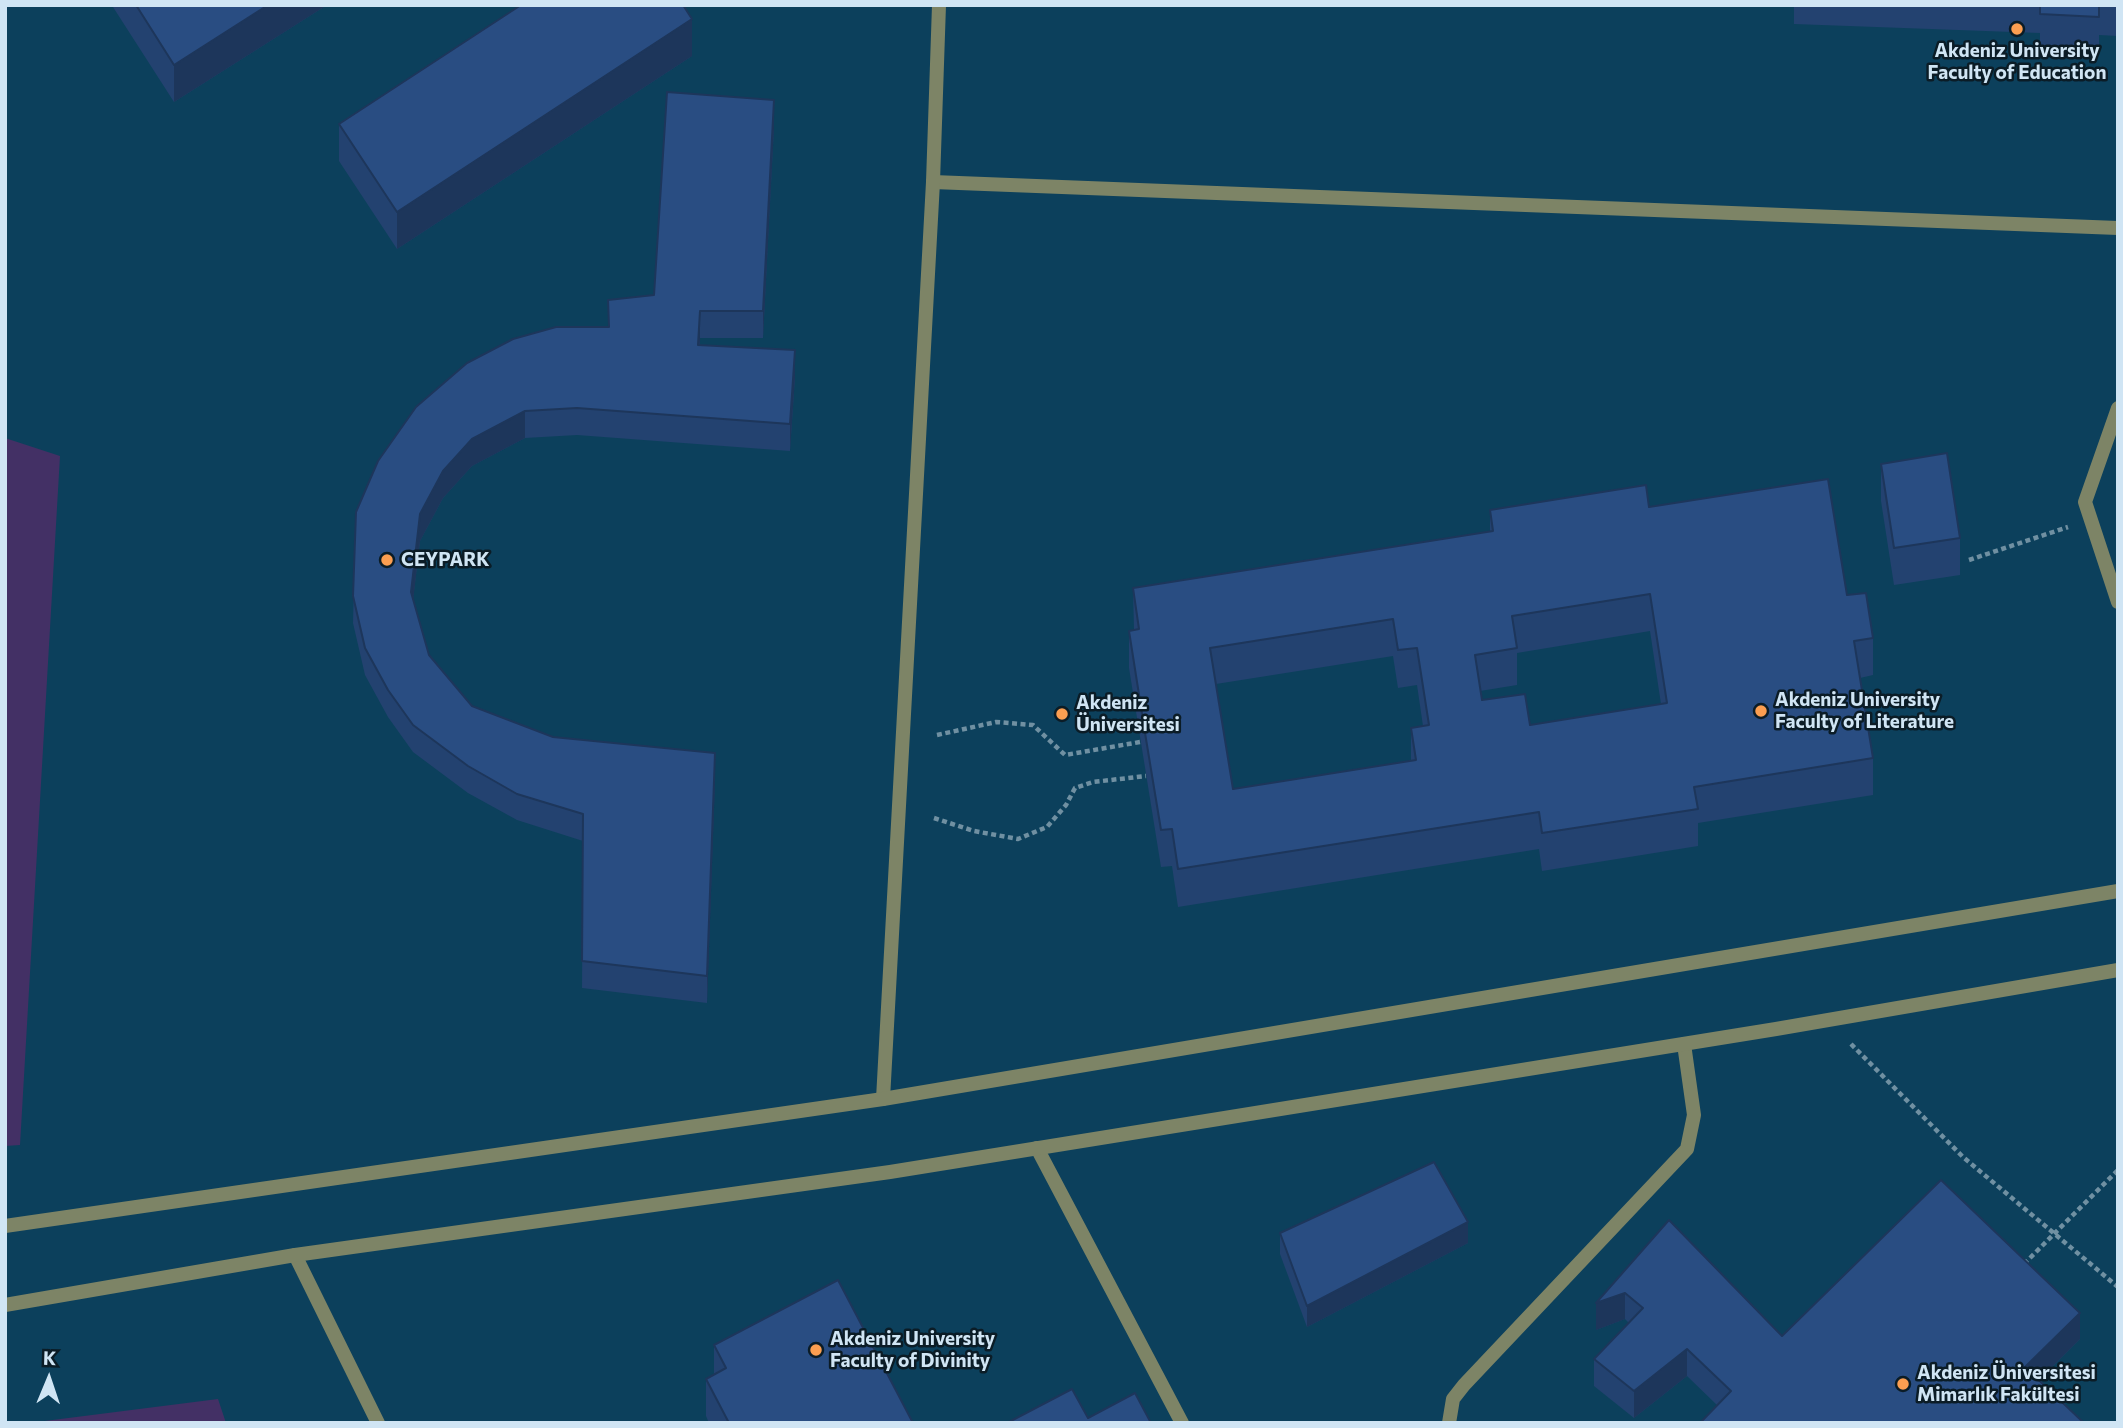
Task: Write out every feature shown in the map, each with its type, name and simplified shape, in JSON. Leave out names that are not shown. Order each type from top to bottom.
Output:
[{"type":"street","points":[[883,1099],[933,182],[939,5]]},
{"type":"street","points":[[933,182],[2118,228]]},
{"type":"street","points":[[2118,408],[2085,502],[2118,602]]},
{"type":"street","points":[[5,1226],[883,1099],[2118,891]]},
{"type":"street","points":[[5,1305],[295,1255],[890,1172],[1684,1044],[2118,970]]},
{"type":"street","points":[[1449,1423],[1453,1399],[1464,1385],[1687,1149],[1694,1115],[1684,1044]]},
{"type":"street","points":[[1037,1148],[1182,1423]]},
{"type":"street","points":[[295,1255],[378,1423]]},
{"type":"path","points":[[1969,560],[2090,519]]},
{"type":"path","points":[[937,735],[996,722],[1033,725],[1065,755],[1140,742]]},
{"type":"path","points":[[934,818],[974,831],[1018,839],[1047,827],[1066,805],[1075,788],[1093,782],[1146,776]]},
{"type":"path","points":[[1851,1044],[1963,1157],[2118,1287]]},
{"type":"path","points":[[2021,1267],[2118,1170]]},
{"type":"shaded area","name":"Akdeniz Üniversitesi","points":[[5,5],[2118,5],[2118,1423],[5,1423]]},
{"type":"shaded area","points":[[5,438],[60,456],[20,1145],[5,1146]]},
{"type":"shaded area","points":[[218,1399],[226,1423],[29,1423]]},
{"type":"building","points":[[136,5],[268,5],[174,65]]},
{"type":"building","points":[[521,5],[683,5],[692,19],[397,212],[339,124]]},
{"type":"building","points":[[2040,5],[2099,5],[2099,17],[2040,14]]},
{"type":"building","name":"CEYPARK","points":[[667,92],[774,100],[763,311],[700,311],[698,345],[795,350],[790,424],[577,408],[525,411],[472,439],[443,471],[420,514],[411,592],[429,655],[472,706],[553,737],[715,753],[707,976],[582,961],[583,814],[517,794],[468,766],[413,725],[388,690],[365,648],[353,596],[356,512],[378,461],[416,407],[467,363],[513,339],[556,327],[609,327],[608,300],[654,295]]},
{"type":"building","points":[[1947,453],[1960,538],[1894,548],[1881,464]]},
{"type":"building","name":"Akdeniz University Faculty of Literature","points":[[1828,479],[1847,595],[1866,593],[1873,638],[1854,641],[1873,758],[1694,787],[1698,809],[1542,833],[1539,812],[1178,869],[1172,829],[1161,830],[1146,739],[1129,631],[1139,629],[1133,588],[1493,531],[1490,510],[1646,485],[1649,507]],"holes":[[[1650,594],[1667,703],[1530,725],[1525,694],[1482,700],[1475,655],[1517,648],[1512,616]],[[1393,619],[1398,650],[1417,648],[1429,725],[1411,728],[1416,760],[1233,789],[1210,648]]]},
{"type":"building","points":[[1434,1162],[1468,1222],[1307,1306],[1280,1233]]},
{"type":"building","points":[[1941,1180],[2080,1313],[2025,1367],[2084,1423],[1700,1423],[1731,1391],[1687,1349],[1634,1391],[1594,1359],[1643,1308],[1625,1293],[1596,1303],[1669,1220],[1782,1336]]},
{"type":"building","name":"Akdeniz University Faculty of Divinity","points":[[838,1280],[913,1423],[729,1423],[706,1379],[726,1368],[714,1345]]},
{"type":"building","points":[[1072,1389],[1088,1418],[1135,1393],[1151,1423],[1007,1423]]},
{"type":"place","name":"Akdeniz University Faculty of Education","points":[[2017,29]]},
{"type":"place","name":"CEYPARK","points":[[387,560]]},
{"type":"place","name":"Akdeniz University Faculty of Literature","points":[[1761,711]]},
{"type":"place","name":"Akdeniz Üniversitesi","points":[[1062,714]]},
{"type":"place","name":"Akdeniz University Faculty of Divinity","points":[[816,1350]]},
{"type":"place","name":"Akdeniz Üniversitesi Mimarlık Fakültesi","points":[[1903,1384]]}]
